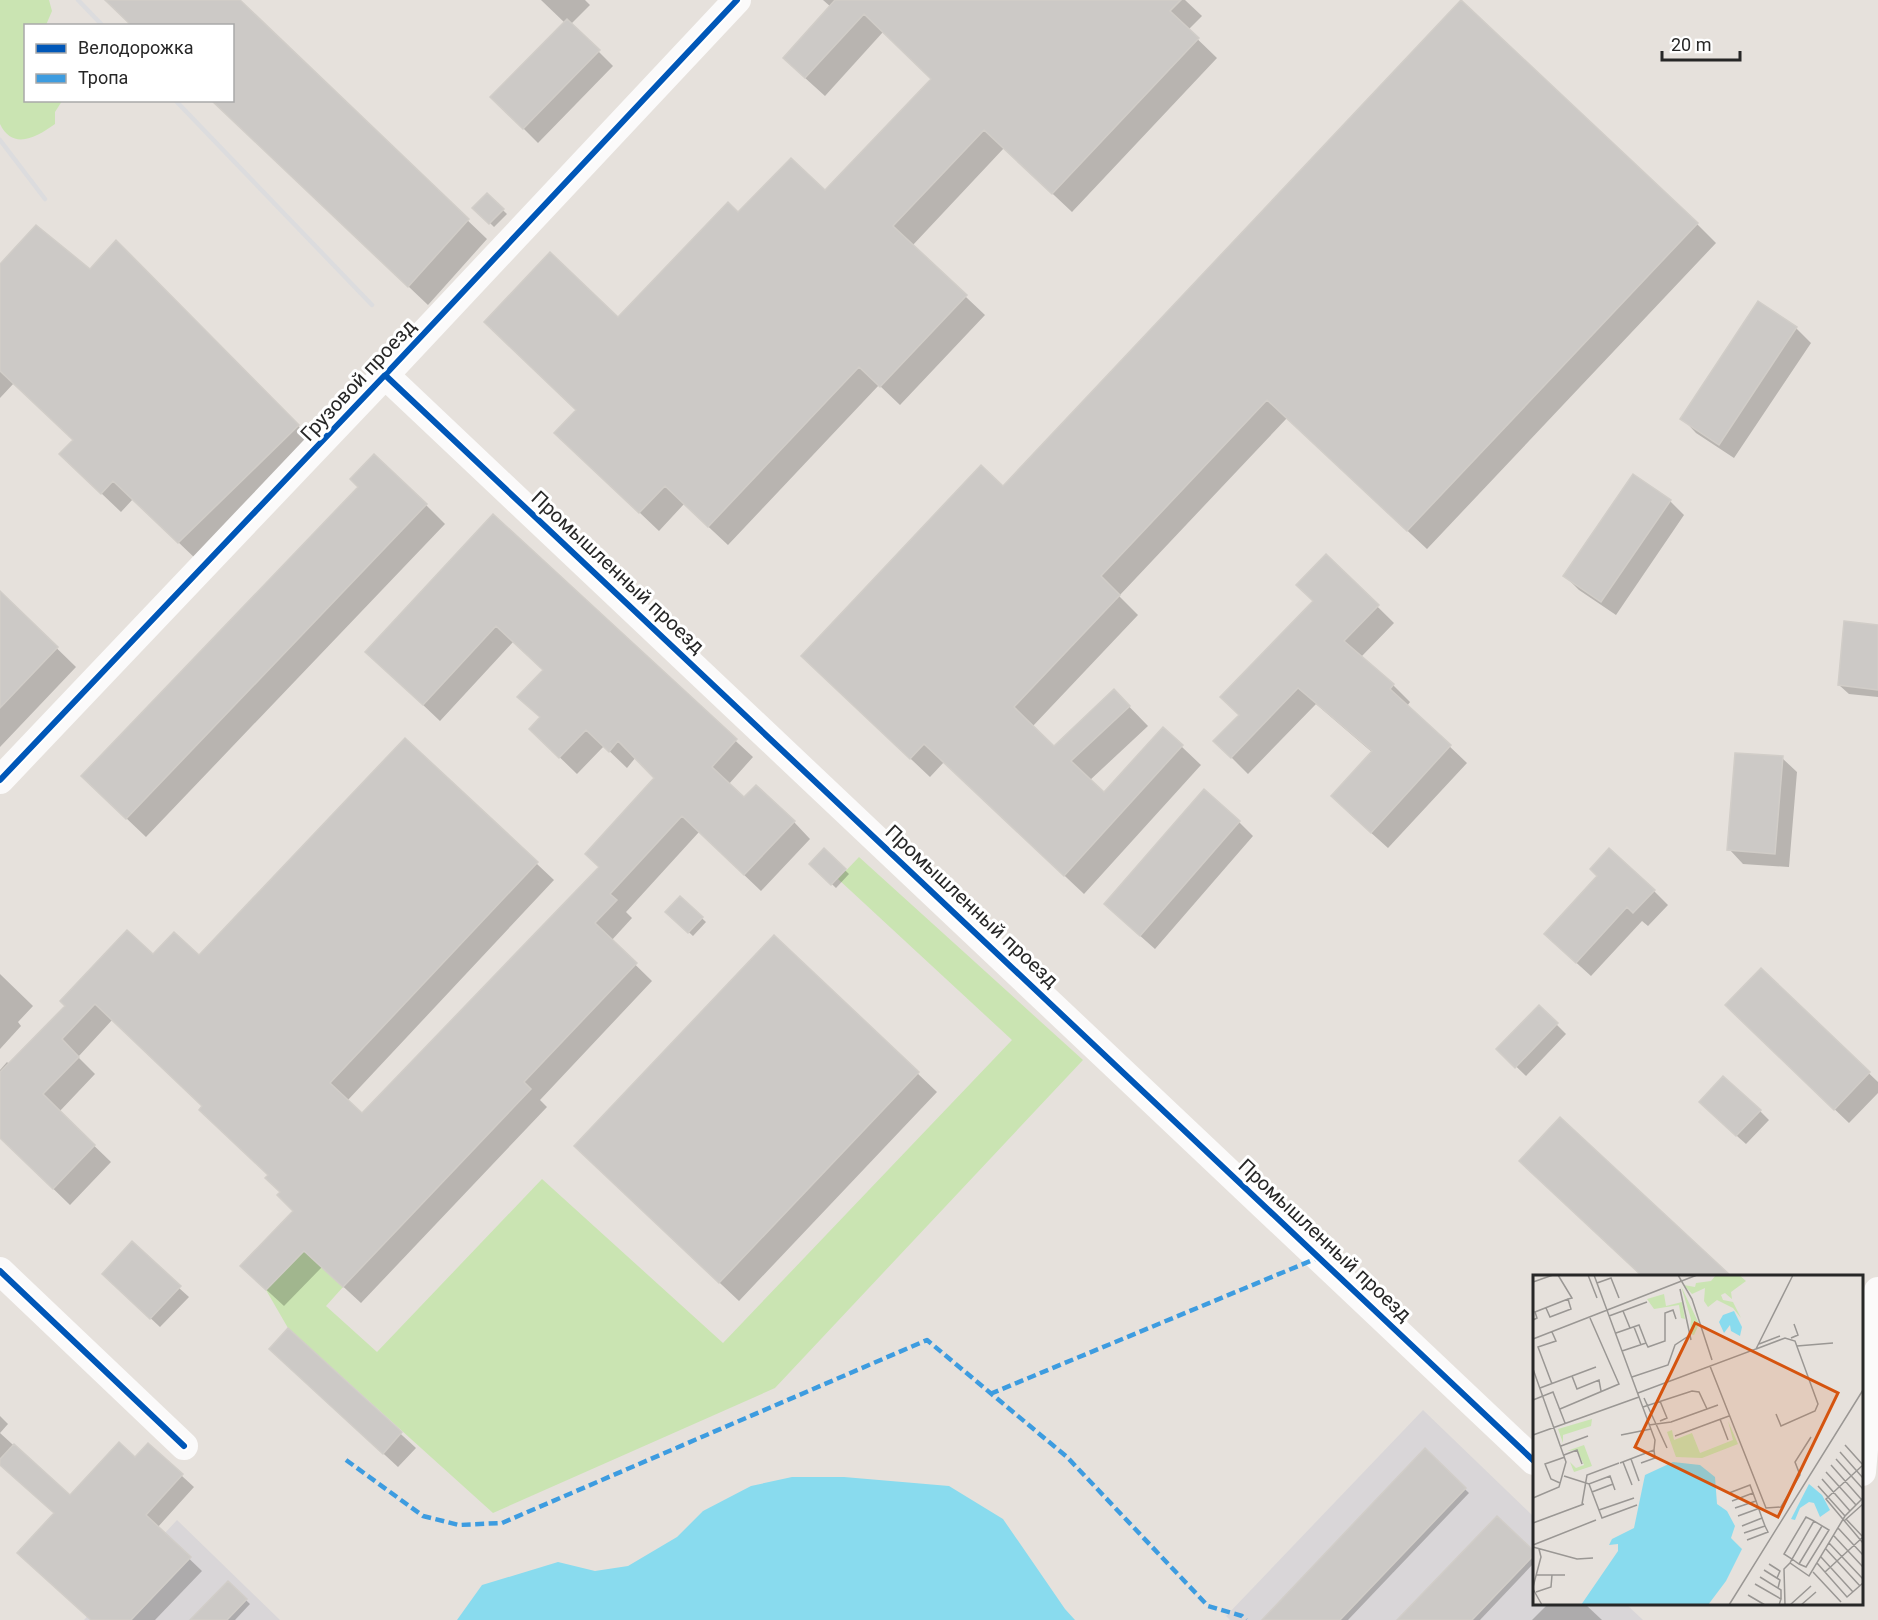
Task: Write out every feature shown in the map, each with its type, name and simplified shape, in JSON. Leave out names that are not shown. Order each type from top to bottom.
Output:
[{"type":"street","name":"Грузовой проезд","points":[[0,780],[737,0]]},
{"type":"street","name":"Промышленный проезд","points":[[385,375],[1533,1460]]},
{"type":"street","points":[[0,1271],[184,1446]]},
{"type":"street","points":[[1863,1461],[1878,1291]]},
{"type":"shaded area","points":[[1423,1410],[1533,1516],[1533,1605],[1627,1605],[1643,1620],[1230,1620],[1226,1616]]},
{"type":"shaded area","points":[[177,1520],[280,1620],[84,1620]]},
{"type":"green space","points":[[0,0],[49,0],[52,11],[46,24],[24,24],[24,102],[61,102],[55,112],[55,124],[33,137],[18,139],[5,132],[0,124]]},
{"type":"green space","points":[[859,857],[1083,1060],[775,1388],[493,1513],[288,1328],[266,1290],[304,1251],[343,1287],[326,1306],[377,1352],[542,1179],[723,1343],[1012,1040],[838,879]]},
{"type":"water","points":[[792,1477],[844,1477],[949,1486],[1003,1519],[1075,1620],[457,1620],[482,1585],[558,1562],[595,1571],[628,1566],[677,1537],[703,1511],[751,1486]]},
{"type":"building","points":[[105,0],[240,0],[469,219],[408,287],[213,102],[234,102],[234,24],[130,24]]},
{"type":"building","points":[[835,0],[1181,0],[1170,11],[1199,38],[1052,194],[984,130],[893,226],[967,295],[880,387],[859,367],[708,527],[665,486],[639,513],[554,433],[576,410],[484,322],[550,252],[618,317],[728,202],[738,212],[791,158],[825,190],[931,79],[864,14],[805,78],[783,58]]},
{"type":"building","points":[[1461,0],[1698,223],[1407,531],[1267,400],[1101,576],[1120,595],[1014,707],[1054,746],[1114,689],[1130,706],[1071,761],[1104,792],[1163,727],[1183,745],[1064,876],[924,744],[910,759],[801,656],[981,465],[1003,486]]},
{"type":"building","points":[[567,19],[600,50],[523,129],[490,97]]},
{"type":"building","points":[[487,193],[504,209],[489,224],[472,208]]},
{"type":"building","points":[[36,225],[90,269],[116,240],[299,425],[178,543],[113,481],[101,494],[59,454],[73,440],[0,371],[0,264]]},
{"type":"building","points":[[1758,301],[1797,327],[1719,445],[1680,419]]},
{"type":"building","points":[[374,454],[427,504],[126,819],[81,776],[358,487],[350,479]]},
{"type":"building","points":[[1633,474],[1671,500],[1601,602],[1563,576]]},
{"type":"building","points":[[493,514],[737,739],[712,767],[744,797],[756,785],[795,821],[744,875],[682,816],[610,894],[617,900],[595,923],[637,963],[524,1082],[531,1089],[343,1287],[304,1251],[266,1290],[240,1266],[293,1211],[277,1195],[280,1192],[265,1178],[268,1175],[199,1110],[202,1106],[95,1004],[62,1039],[79,1057],[43,1094],[95,1145],[53,1189],[0,1138],[0,1072],[65,1006],[60,1001],[127,930],[153,954],[174,932],[199,955],[405,738],[538,862],[330,1083],[362,1113],[599,867],[585,854],[654,778],[618,741],[609,752],[586,730],[559,758],[529,729],[540,717],[517,697],[543,670],[496,626],[423,705],[365,652]]},
{"type":"building","points":[[1326,554],[1379,605],[1344,641],[1394,684],[1390,689],[1451,745],[1371,833],[1331,796],[1372,751],[1298,688],[1231,758],[1213,741],[1239,715],[1220,697],[1313,601],[1296,585]]},
{"type":"building","points":[[0,591],[58,647],[0,708]]},
{"type":"building","points":[[1844,621],[1878,625],[1878,690],[1838,685]]},
{"type":"building","points":[[1735,753],[1783,756],[1775,854],[1727,850]]},
{"type":"building","points":[[1204,789],[1240,821],[1140,936],[1104,904]]},
{"type":"building","points":[[824,848],[846,869],[831,885],[809,864]]},
{"type":"building","points":[[1609,848],[1655,890],[1633,913],[1627,907],[1576,963],[1544,934],[1597,876],[1590,869]]},
{"type":"building","points":[[680,896],[703,917],[688,933],[665,912]]},
{"type":"building","points":[[774,935],[919,1072],[719,1283],[574,1146]]},
{"type":"building","points":[[1761,968],[1870,1072],[1834,1110],[1725,1005]]},
{"type":"building","points":[[1539,1005],[1558,1023],[1515,1068],[1496,1049]]},
{"type":"building","points":[[1723,1076],[1761,1110],[1736,1136],[1699,1102]]},
{"type":"building","points":[[1560,1117],[1730,1275],[1641,1275],[1519,1161]]},
{"type":"building","points":[[132,1241],[181,1286],[150,1319],[102,1274]]},
{"type":"building","points":[[288,1328],[402,1432],[383,1454],[269,1349]]},
{"type":"building","points":[[119,1442],[135,1457],[148,1443],[183,1474],[146,1515],[191,1557],[131,1620],[91,1620],[17,1553],[54,1513],[0,1465],[0,1459],[14,1444],[70,1495]]},
{"type":"building","points":[[1425,1448],[1466,1488],[1340,1620],[1262,1620]]},
{"type":"building","points":[[1497,1516],[1533,1550],[1533,1556],[1472,1620],[1397,1620]]},
{"type":"building","points":[[228,1581],[247,1599],[227,1620],[190,1620]]},
{"type":"railway","points":[[78,0],[101,24]]},
{"type":"railway","points":[[177,102],[372,305]]},
{"type":"railway","points":[[0,140],[45,199]]},
{"type":"marked path","points":[[990,1394],[1320,1257]]},
{"type":"marked path","points":[[346,1460],[423,1516],[459,1525],[502,1523],[927,1340],[1067,1457],[1208,1606],[1242,1616],[1246,1620]]},
{"type":"cycle path","points":[[0,780],[737,0]]},
{"type":"cycle path","points":[[385,375],[1533,1460]]},
{"type":"cycle path","points":[[0,1271],[184,1446]]}]
